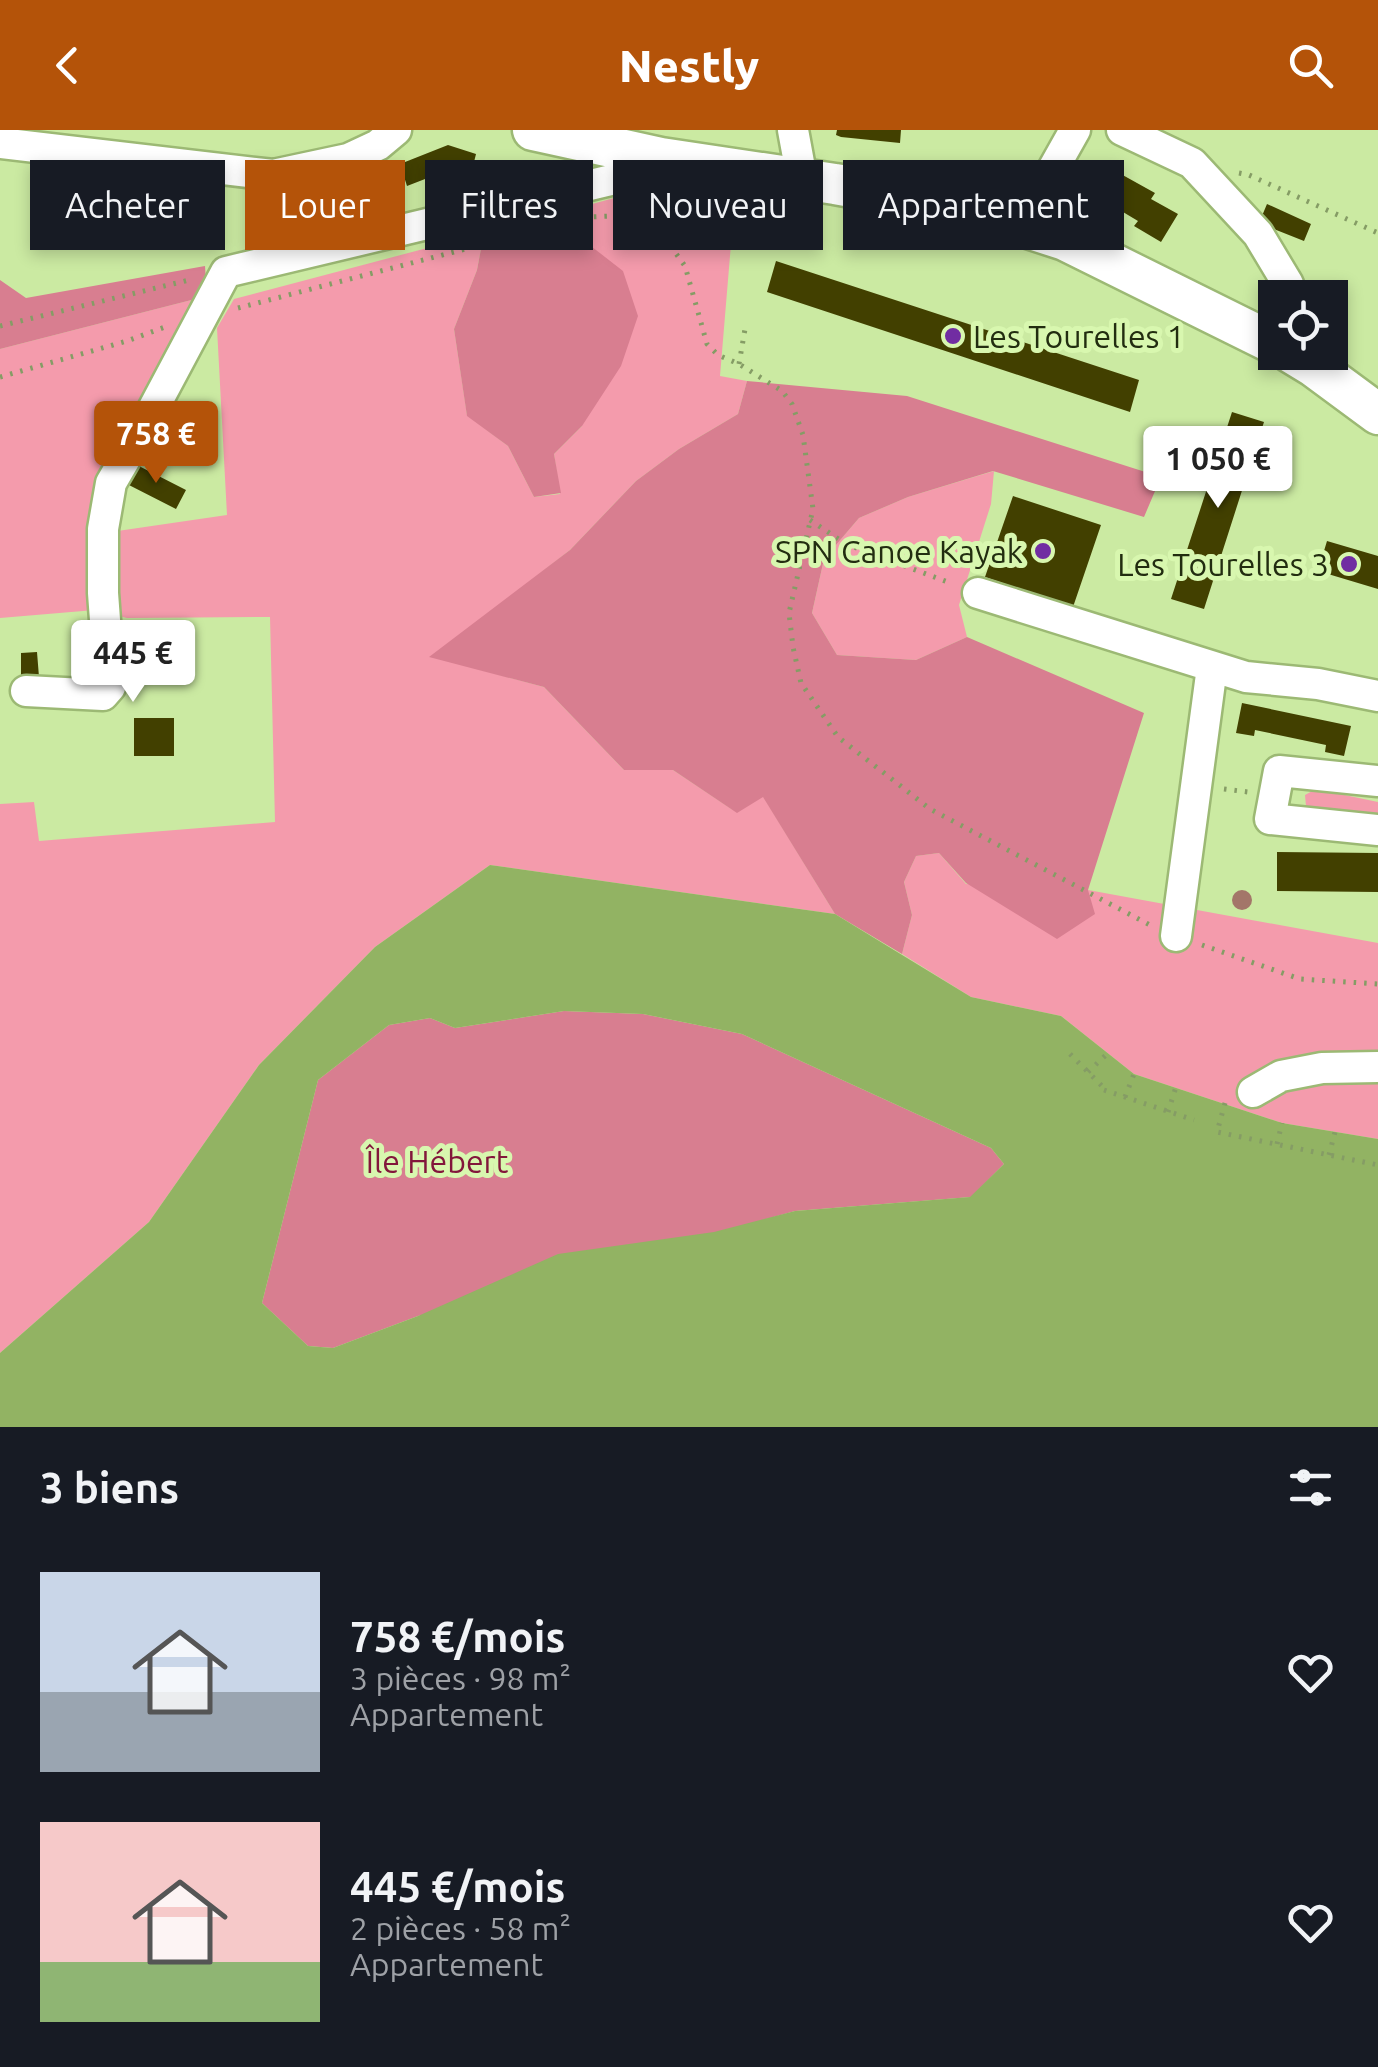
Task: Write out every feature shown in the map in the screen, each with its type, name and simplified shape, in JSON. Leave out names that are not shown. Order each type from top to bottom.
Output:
[{"type":"main road","points":[[533,130],[676,160]]},
{"type":"main road","points":[[1086,250],[1258,334]]},
{"type":"main road","points":[[1318,370],[1378,414]]},
{"type":"street","points":[[0,143],[273,175],[348,158],[378,145],[396,130]]},
{"type":"street","points":[[793,130],[798,160]]},
{"type":"street","points":[[1058,160],[1075,130]]},
{"type":"street","points":[[1122,130],[1192,162],[1258,234],[1286,280]]},
{"type":"street","points":[[26,691],[103,695],[110,687],[103,529],[111,484],[226,272],[613,179]]},
{"type":"street","points":[[978,593],[1246,677],[1318,684],[1378,696]]},
{"type":"street","points":[[1176,936],[1212,667]]},
{"type":"street","points":[[1378,781],[1279,771],[1270,819],[1378,830]]},
{"type":"street","points":[[1239,1098],[1281,1076],[1322,1068],[1378,1067]]},
{"type":"path","points":[[1192,162],[1249,175],[1378,233]]},
{"type":"path","points":[[0,377],[127,341],[177,322],[589,217],[614,216],[635,223],[672,248],[686,266],[707,344],[718,356],[739,364],[782,391],[792,404],[803,435],[812,509],[789,613],[793,647],[801,683],[838,737],[930,809],[1156,929],[1300,979],[1378,984]]},
{"type":"path","points":[[0,326],[226,272]]},
{"type":"path","points":[[739,364],[746,329]]},
{"type":"path","points":[[810,520],[846,544],[978,593]]},
{"type":"path","points":[[1196,784],[1274,796]]},
{"type":"path","points":[[1070,1054],[1103,1088],[1194,1120]]},
{"type":"path","points":[[1088,1072],[1107,1054]]},
{"type":"path","points":[[1125,1097],[1134,1074]]},
{"type":"path","points":[[1168,1112],[1176,1086]]},
{"type":"path","points":[[1239,1098],[1217,1132],[1378,1165]]},
{"type":"path","points":[[1277,1144],[1282,1123]]},
{"type":"path","points":[[1329,1155],[1334,1132]]},
{"type":"shaded area","points":[[613,198],[613,250],[730,250],[720,376],[747,381],[738,414],[679,449],[636,481],[570,550],[519,590],[763,796],[835,914],[490,865],[375,947],[259,1065],[149,1222],[0,1353],[0,804],[34,802],[39,841],[275,822],[270,617],[127,618],[95,610],[0,618],[0,349],[207,296],[97,534],[227,515],[217,328],[234,299],[425,249],[481,250],[454,329],[467,415],[508,446],[534,497],[560,494],[554,454],[582,426],[587,250],[593,250],[593,204]],"holes":[[[430,656],[652,713],[733,810],[673,770],[624,770],[544,687]]]},
{"type":"shaded area","points":[[994,471],[991,504],[959,605],[967,637],[916,660],[837,655],[812,613],[824,559],[859,518],[908,497]]},
{"type":"shaded area","points":[[1316,789],[1378,802],[1378,815],[1313,814],[1306,806],[1305,795]]},
{"type":"shaded area","points":[[939,853],[966,884],[1088,890],[1378,943],[1378,1139],[1282,1123],[1134,1074],[1061,1016],[971,997],[902,954],[912,915],[904,882],[916,856]]},
{"type":"shaded area","points":[[490,865],[835,914],[971,997],[1061,1016],[1134,1074],[1282,1123],[1378,1139],[1378,1427],[0,1427],[0,1353],[149,1222],[259,1065],[375,947]],"holes":[[[564,1011],[643,1014],[742,1034],[991,1148],[1004,1164],[970,1197],[795,1211],[714,1232],[558,1254],[418,1316],[333,1348],[308,1346],[262,1303],[318,1080],[389,1025],[430,1018],[455,1028]]]},
{"type":"green space","points":[[593,248],[623,271],[638,316],[621,366],[582,426],[554,454],[561,493],[534,497],[508,446],[467,416],[454,329],[481,250]]},
{"type":"green space","points":[[205,266],[207,296],[0,349],[0,280],[26,298]]},
{"type":"green space","points":[[747,381],[907,396],[1161,477],[1144,517],[993,471],[908,497],[859,518],[824,559],[812,613],[837,655],[916,660],[967,637],[1144,713],[1088,890],[1095,914],[1057,939],[966,883],[939,853],[916,856],[904,882],[912,915],[902,954],[835,914],[763,797],[737,813],[673,770],[624,770],[544,687],[429,657],[570,550],[636,481],[679,449],[738,414]]},
{"type":"green space","name":"Île Hébert","points":[[564,1011],[643,1014],[742,1034],[991,1148],[1004,1164],[971,1197],[795,1211],[418,1316],[333,1348],[308,1346],[262,1303],[318,1080],[389,1025],[430,1018],[455,1028]]},
{"type":"building","points":[[837,130],[901,130],[900,143],[841,137],[836,135]]},
{"type":"building","points":[[448,145],[476,154],[474,160],[425,160],[425,179],[407,186],[405,162]]},
{"type":"building","points":[[1124,176],[1155,193],[1151,199],[1178,214],[1161,242],[1134,226],[1138,221],[1124,213]]},
{"type":"building","points":[[1267,204],[1311,224],[1304,241],[1259,223]]},
{"type":"building","name":"Les Tourelles 1","points":[[776,261],[1139,380],[1130,412],[767,292]]},
{"type":"building","points":[[1232,412],[1264,422],[1204,609],[1171,599]]},
{"type":"building","points":[[135,464],[186,490],[176,509],[125,483]]},
{"type":"building","name":"SPN Canoe Kayak","points":[[1013,496],[1101,525],[1073,607],[985,577]]},
{"type":"building","name":"Les Tourelles 3","points":[[1327,541],[1378,556],[1378,589],[1318,571]]},
{"type":"building","points":[[37,652],[39,677],[21,677],[21,653]]},
{"type":"building","points":[[1242,703],[1351,726],[1344,756],[1325,752],[1326,745],[1255,730],[1254,736],[1236,733]]},
{"type":"building","points":[[134,718],[174,718],[174,756],[134,756]]},
{"type":"building","points":[[1277,852],[1378,853],[1378,892],[1277,891]]},
{"type":"place","name":"Les Tourelles 1","points":[[953,336]]},
{"type":"place","name":"SPN Canoe Kayak","points":[[1043,551]]},
{"type":"place","name":"Les Tourelles 3","points":[[1349,564]]}]
